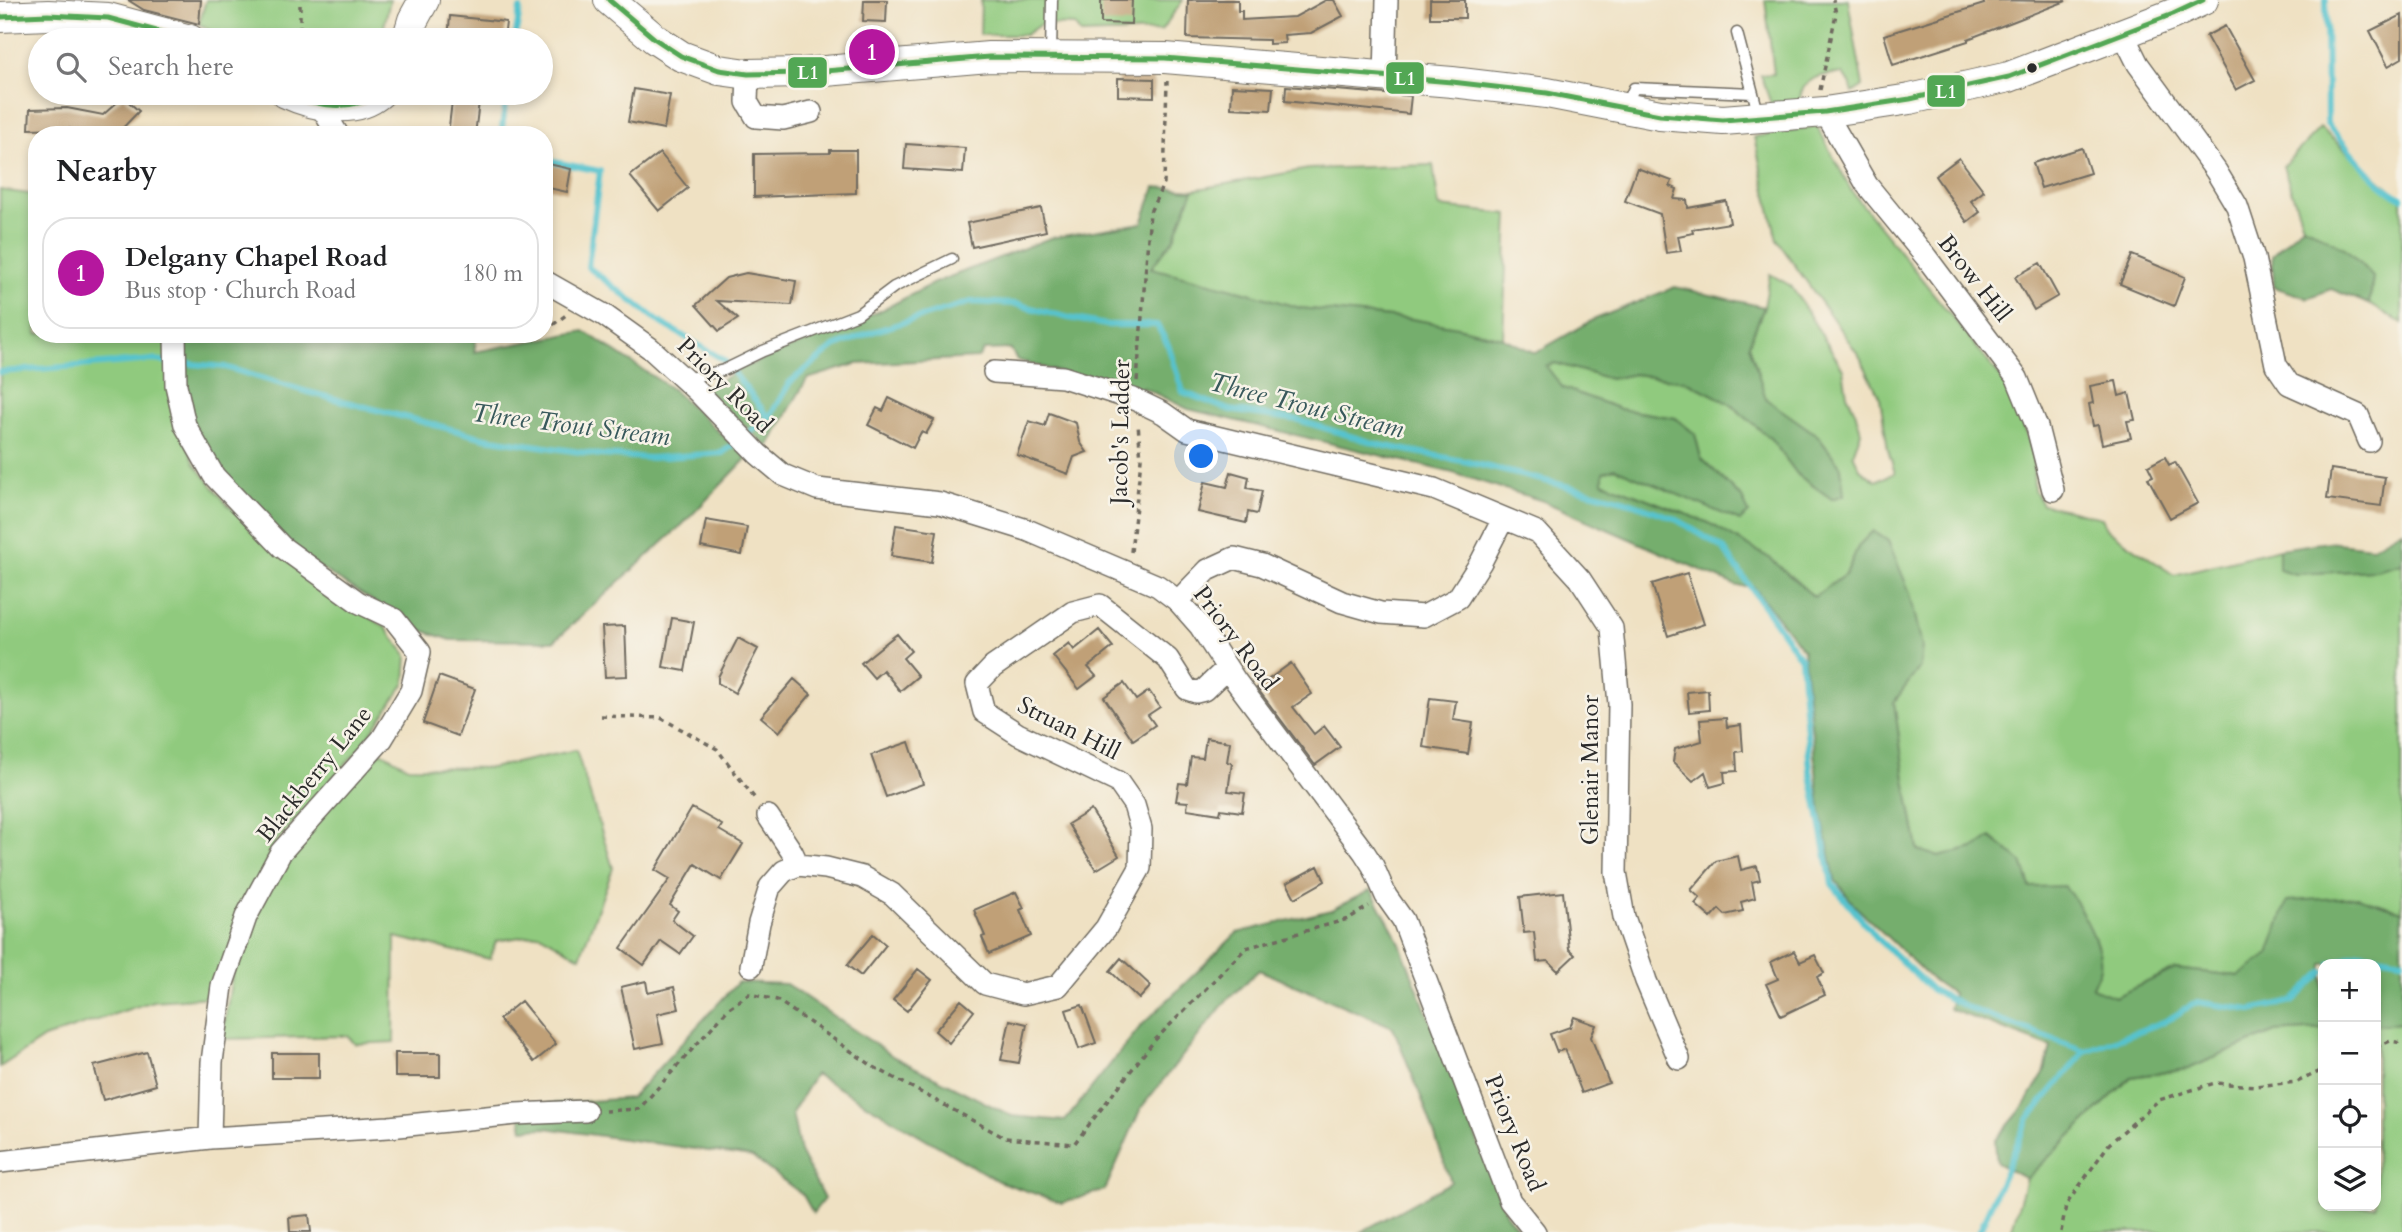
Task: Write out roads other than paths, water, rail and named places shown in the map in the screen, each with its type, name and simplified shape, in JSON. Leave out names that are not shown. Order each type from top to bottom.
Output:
[{"type":"main road","points":[[411,28],[424,0]]},
{"type":"main road","points":[[609,0],[655,39],[681,56],[719,70],[748,74],[815,72],[989,58],[1177,59],[1452,82],[1533,92],[1660,115],[1723,120],[1757,106],[1825,113],[1910,99],[2009,77],[2203,0]]},
{"type":"main road","points":[[0,17],[79,8],[145,28]]},
{"type":"main road","points":[[302,105],[329,125],[353,105]]},
{"type":"street","points":[[1385,78],[1387,0]]},
{"type":"street","points":[[2123,34],[2138,64],[2216,171],[2238,206],[2254,258],[2276,365],[2289,384],[2358,415],[2369,441]]},
{"type":"street","points":[[748,74],[747,102],[756,117],[783,119],[811,113]]},
{"type":"street","name":"Brow Hill","points":[[1825,113],[1867,185],[1926,257],[2017,378],[2037,427],[2053,490]]},
{"type":"street","name":"Priory Road","points":[[553,286],[604,315],[650,348],[783,475],[817,489],[940,503],[1027,530],[1158,586],[1178,601],[1200,626],[1292,758],[1340,818],[1373,866],[1385,896],[1404,920],[1510,1201],[1535,1232]]},
{"type":"street","name":"Blackberry Lane","points":[[175,343],[176,385],[186,425],[214,476],[282,547],[358,602],[394,620],[420,652],[411,691],[382,739],[281,852],[246,917],[222,986],[212,1062],[210,1138]]},
{"type":"street","name":"Glenair Manor","points":[[994,372],[1063,377],[1136,400],[1187,430],[1434,489],[1537,533],[1580,579],[1612,628],[1619,705],[1616,872],[1624,917],[1646,981],[1679,1059]]},
{"type":"street","points":[[1178,601],[1208,570],[1234,558],[1262,565],[1342,602],[1381,613],[1424,616],[1458,598],[1481,562],[1503,519]]},
{"type":"street","name":"Struan Hill","points":[[798,866],[826,868],[862,877],[892,894],[985,985],[1023,993],[1058,986],[1106,928],[1140,868],[1141,829],[1134,805],[1118,782],[1018,734],[984,712],[977,684],[993,667],[1073,612],[1100,605],[1168,659],[1187,689],[1196,692],[1205,690],[1227,668]]},
{"type":"street","points":[[751,966],[759,923],[770,887],[784,871],[798,866],[768,816]]},
{"type":"street","points":[[0,1162],[210,1138],[586,1111]]},
{"type":"lane","points":[[1051,58],[1052,0]]},
{"type":"lane","points":[[1737,33],[1757,106]]},
{"type":"lane","points":[[684,379],[724,370],[763,351],[858,314],[894,287],[952,259]]},
{"type":"waterway","points":[[2326,0],[2327,124],[2381,184],[2402,198]]},
{"type":"waterway","points":[[517,28],[520,9]]},
{"type":"waterway","points":[[502,126],[505,105]]},
{"type":"waterway","points":[[553,162],[600,171],[588,267],[658,321],[724,360],[769,418]]},
{"type":"waterway","name":"Three Trout Stream","points":[[181,363],[225,367],[308,392],[485,438],[600,455],[650,458],[722,453],[769,418],[790,382],[834,347],[872,332],[971,302],[1016,304],[1106,325],[1157,325],[1168,345],[1183,392],[1229,410],[1298,420],[1380,445],[1468,462],[1623,500],[1674,518],[1723,548],[1801,659],[1810,770],[1832,884],[1877,938],[1932,990],[1973,1010],[2085,1051],[2166,1021],[2197,1002],[2251,1010],[2293,1001],[2318,977]]},
{"type":"waterway","name":"Three Trout Stream","points":[[0,372],[153,360],[170,362]]},
{"type":"waterway","name":"Three Trout Stream","points":[[2344,959],[2360,953],[2402,960]]},
{"type":"waterway","points":[[1979,1232],[2028,1119],[2085,1051]]},
{"type":"place","name":"Delgany Chapel Road","points":[[872,52]]}]
